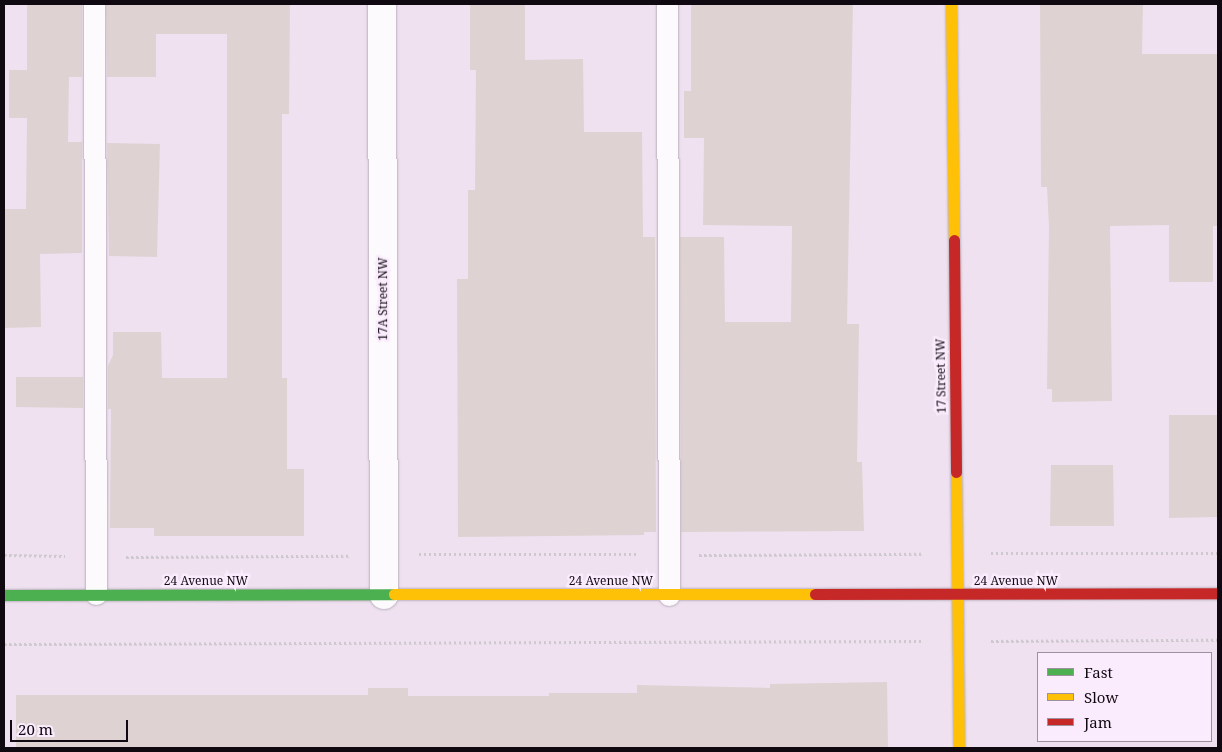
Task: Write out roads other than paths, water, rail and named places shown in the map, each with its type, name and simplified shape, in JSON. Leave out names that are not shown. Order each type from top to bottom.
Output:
[{"type":"street","name":"17A Street NW","points":[[382,4],[384,595]]},
{"type":"street","name":"17 Street NW","points":[[950,4],[959,748]]},
{"type":"street","name":"24 Avenue NW","points":[[4,595],[957,595],[1218,593]]},
{"type":"lane","points":[[94,4],[96,594]]},
{"type":"lane","points":[[667,4],[669,595]]}]
